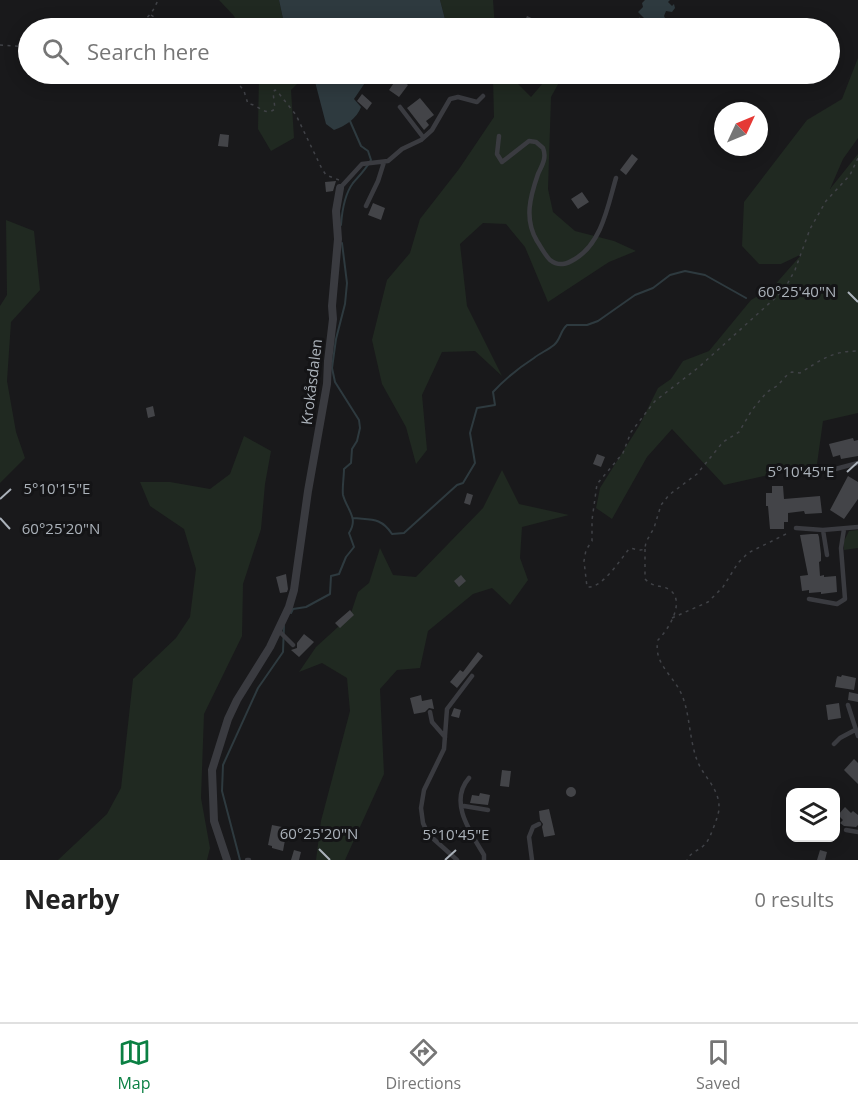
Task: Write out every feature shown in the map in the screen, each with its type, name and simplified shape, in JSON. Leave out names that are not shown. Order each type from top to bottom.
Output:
[{"type":"street","name":"Krokåsdalen","points":[[227,860],[214,821],[211,782],[213,765],[226,722],[237,699],[270,647],[294,590],[308,491],[327,384],[338,239],[336,211],[341,185]]},
{"type":"lane","points":[[341,185],[362,164],[391,160],[402,148],[432,130],[450,99],[458,97],[477,102],[483,96]]},
{"type":"lane","points":[[400,107],[423,137]]},
{"type":"lane","points":[[499,136],[497,154],[502,162],[529,141],[536,142],[544,151],[544,161],[528,210],[533,233],[547,256],[561,265],[583,254],[593,240],[602,223],[616,178]]},
{"type":"lane","points":[[366,206],[384,162]]},
{"type":"lane","points":[[828,471],[858,463]]},
{"type":"lane","points":[[796,528],[823,530],[858,527]]},
{"type":"lane","points":[[809,599],[837,604],[845,599],[841,548],[844,529]]},
{"type":"lane","points":[[823,530],[827,555]]},
{"type":"lane","points":[[278,630],[293,645]]},
{"type":"lane","points":[[457,860],[433,840],[424,827],[421,817],[422,797],[441,756],[445,740],[447,709],[472,676]]},
{"type":"lane","points":[[848,705],[858,736]]},
{"type":"lane","points":[[430,712],[432,722],[445,736],[445,740]]},
{"type":"lane","points":[[834,744],[855,730]]},
{"type":"lane","points":[[469,778],[462,791],[462,815],[484,855],[484,860]]},
{"type":"lane","points":[[462,807],[488,810]]},
{"type":"lane","points":[[532,860],[529,837],[533,827],[539,824]]},
{"type":"lane","points":[[846,830],[858,832]]},
{"type":"path","points":[[147,18],[158,0]]},
{"type":"path","points":[[150,14],[156,18]]},
{"type":"path","points":[[0,45],[18,46]]},
{"type":"path","points":[[239,84],[244,91],[248,104],[269,112],[275,109],[273,92],[277,91],[296,115],[326,175],[341,185]]},
{"type":"path","points":[[645,549],[628,549],[599,584],[591,588],[587,587],[584,561],[586,550],[592,541],[592,520],[597,484],[623,453],[631,432],[655,401],[699,367],[784,290],[795,270],[810,229],[826,201],[850,175],[858,158]]},
{"type":"path","points":[[687,860],[689,855],[705,845],[718,818],[720,807],[716,790],[697,762],[681,692],[665,672],[658,656],[658,640],[669,628],[676,606],[672,592],[666,588],[657,587],[645,579],[646,542],[654,528],[661,505],[669,495],[697,474],[726,440],[739,432],[752,410],[767,392],[792,372],[800,373],[820,359],[836,352],[858,351]]},
{"type":"path","points":[[672,618],[708,602],[723,587],[738,563],[748,553],[796,528]]},
{"type":"shaded area","points":[[219,0],[279,0],[283,18],[235,18]]},
{"type":"shaded area","points":[[279,0],[440,0],[445,18],[283,18]]},
{"type":"shaded area","points":[[440,0],[493,0],[494,18],[445,18]]},
{"type":"shaded area","points":[[645,0],[670,0],[668,2],[672,6],[674,4],[675,8],[672,12],[666,11],[665,18],[644,18],[638,12],[643,7],[642,3]]},
{"type":"shaded area","points":[[858,58],[858,138],[843,159],[830,189],[858,154],[858,413],[823,421],[817,464],[724,485],[672,429],[647,457],[612,519],[596,508],[600,488],[639,426],[658,388],[671,379],[683,361],[709,351],[751,300],[772,288],[802,254],[781,264],[759,264],[742,246],[744,202],[807,120],[842,99]]},
{"type":"shaded area","points":[[259,84],[297,84],[291,90],[294,138],[271,151],[258,129]]},
{"type":"shaded area","points":[[316,84],[364,84],[354,99],[361,107],[357,115],[334,130],[326,124]]},
{"type":"shaded area","points":[[493,84],[518,84],[531,97],[542,84],[558,84],[551,97],[548,189],[553,212],[575,231],[614,241],[636,251],[609,262],[548,302],[525,247],[506,224],[483,223],[460,244],[467,306],[502,376],[475,351],[442,352],[422,395],[427,450],[416,464],[406,427],[382,384],[372,340],[387,280],[410,253],[420,219],[459,169],[494,117]]},
{"type":"shaded area","points":[[6,220],[34,231],[40,290],[11,322],[7,381],[16,432],[25,458],[0,483],[0,306],[7,295]]},
{"type":"shaded area","points":[[244,436],[271,451],[261,529],[243,584],[242,636],[204,714],[201,798],[210,848],[207,860],[58,860],[107,814],[121,788],[133,679],[176,638],[190,617],[196,569],[184,529],[150,506],[140,482],[170,482],[210,489],[230,474]]},
{"type":"shaded area","points":[[502,470],[519,504],[569,515],[522,527],[520,558],[528,580],[510,605],[492,588],[473,594],[428,631],[420,668],[397,670],[380,689],[384,774],[345,860],[316,860],[321,821],[350,711],[347,678],[322,663],[299,672],[316,647],[350,616],[358,592],[369,583],[380,548],[393,575],[416,577],[483,508]]},
{"type":"shaded area","points":[[858,530],[858,548],[844,550],[844,541],[849,531]]},
{"type":"building","points":[[393,84],[408,85],[399,97],[389,90]]},
{"type":"building","points":[[362,94],[372,103],[367,110],[357,101]]},
{"type":"building","points":[[420,98],[434,115],[426,121],[429,125],[424,130],[407,108]]},
{"type":"building","points":[[220,134],[229,135],[228,147],[218,146]]},
{"type":"building","points":[[632,154],[638,159],[626,175],[620,170]]},
{"type":"building","points":[[336,181],[333,191],[326,192],[325,182]]},
{"type":"building","points":[[582,192],[589,202],[578,209],[571,199]]},
{"type":"building","points":[[373,203],[385,208],[381,220],[368,215]]},
{"type":"building","points":[[153,406],[155,416],[148,418],[146,408]]},
{"type":"building","points":[[853,438],[854,441],[858,440],[858,456],[841,459],[840,455],[833,457],[829,444]]},
{"type":"building","points":[[597,454],[605,457],[601,467],[593,464]]},
{"type":"building","points":[[848,476],[858,482],[858,499],[844,519],[830,510]]},
{"type":"building","points":[[772,486],[783,486],[784,499],[820,496],[822,513],[805,514],[804,511],[788,513],[788,522],[784,522],[784,529],[770,529],[766,493],[772,493]]},
{"type":"building","points":[[467,493],[473,495],[470,505],[464,503]]},
{"type":"building","points":[[818,534],[821,554],[820,576],[836,576],[837,592],[821,594],[821,592],[809,593],[809,590],[802,591],[800,576],[808,575],[800,535]]},
{"type":"building","points":[[286,574],[288,589],[287,592],[280,593],[276,577]]},
{"type":"building","points":[[461,575],[466,581],[459,587],[454,581]]},
{"type":"building","points":[[350,610],[354,615],[340,628],[335,623]]},
{"type":"building","points":[[304,634],[314,642],[299,657],[291,650],[297,648],[297,643]]},
{"type":"building","points":[[478,652],[483,656],[457,688],[450,682],[460,670],[463,672]]},
{"type":"building","points":[[837,676],[856,678],[854,690],[835,687]]},
{"type":"building","points":[[849,692],[858,694],[858,702],[848,700]]},
{"type":"building","points":[[421,695],[422,701],[432,699],[434,709],[429,708],[425,712],[414,714],[410,698]]},
{"type":"building","points":[[839,703],[841,718],[828,720],[826,705]]},
{"type":"building","points":[[454,708],[461,710],[459,718],[451,716]]},
{"type":"building","points":[[854,759],[858,763],[858,784],[844,770]]},
{"type":"building","points":[[502,770],[511,771],[509,787],[500,786]]},
{"type":"building","points":[[571,787],[576,792],[571,797],[566,792]]},
{"type":"building","points":[[480,793],[490,795],[488,805],[470,803],[472,795],[479,796]]},
{"type":"building","points":[[845,807],[851,813],[853,811],[858,815],[858,825],[856,827],[844,826],[840,823],[843,820],[840,813]]},
{"type":"building","points":[[549,809],[555,835],[544,837],[539,811]]},
{"type":"building","points":[[272,825],[282,827],[281,835],[285,840],[283,851],[268,845]]},
{"type":"building","points":[[294,850],[301,852],[299,860],[291,860]]},
{"type":"building","points":[[820,850],[827,852],[825,860],[817,860]]},
{"type":"waterway","points":[[341,225],[347,193],[371,160],[368,151],[361,146],[350,121]]},
{"type":"waterway","points":[[291,613],[293,609],[306,607],[330,594],[331,576],[339,574],[346,557],[354,547],[349,533],[353,518],[343,495],[343,486],[344,469],[351,463],[352,449],[357,441],[360,428],[359,420],[335,382],[332,368],[347,283],[342,243]]},
{"type":"waterway","points":[[353,518],[380,522],[392,534],[404,533],[457,485],[463,483],[475,463],[470,433],[477,408],[495,405],[493,392],[536,356],[554,345],[567,325],[587,325],[598,321],[635,295],[653,288],[670,275],[685,271],[705,275],[746,298]]},
{"type":"waterway","points":[[240,860],[222,791],[223,765],[258,688],[283,652],[284,626]]}]
